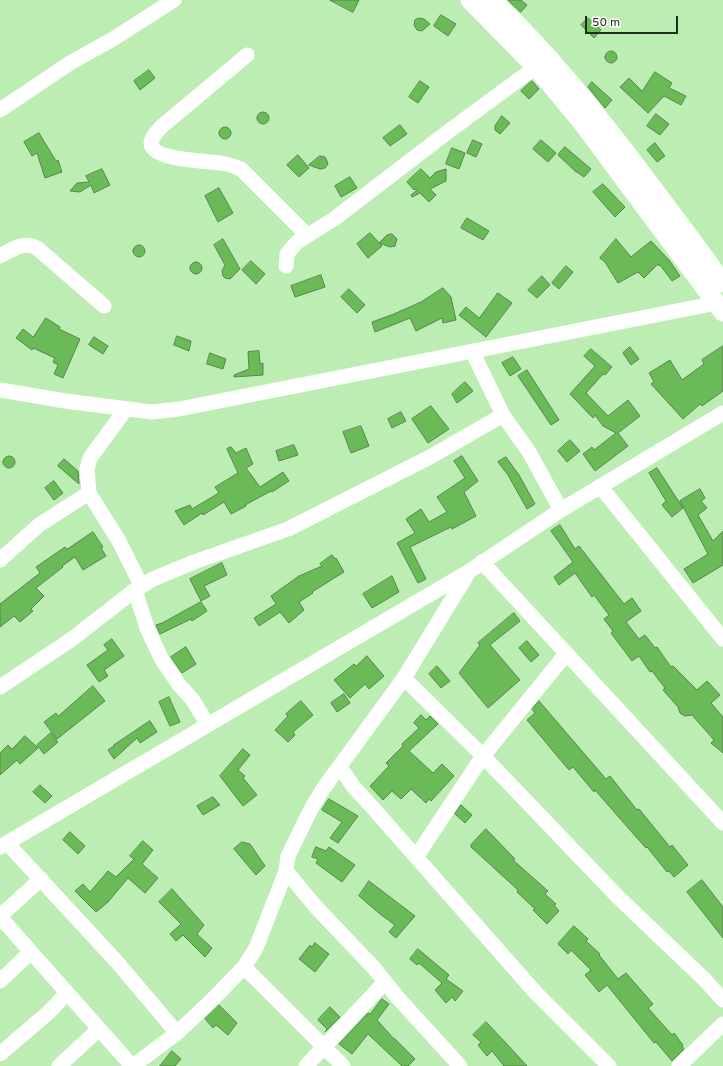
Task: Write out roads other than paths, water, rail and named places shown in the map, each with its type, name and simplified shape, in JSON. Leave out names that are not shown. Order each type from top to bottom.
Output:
[{"type":"main road","points":[[470,0],[542,62],[599,118],[699,249],[723,283]]},
{"type":"main road","points":[[492,0],[542,62],[581,121],[720,308]]},
{"type":"street","points":[[0,110],[70,63],[113,39],[174,0]]},
{"type":"street","points":[[247,55],[161,127],[151,143],[158,154],[184,160],[227,164],[241,169],[307,236]]},
{"type":"street","points":[[286,266],[287,254],[290,248],[297,242],[334,219],[542,62]]},
{"type":"street","points":[[0,256],[20,245],[32,245],[104,306]]},
{"type":"street","points":[[0,390],[64,401],[152,412],[179,409],[472,351],[720,308]]},
{"type":"street","points":[[472,351],[503,415],[529,452],[561,510]]},
{"type":"street","points":[[126,408],[90,458],[87,468],[89,493],[119,541],[138,588],[146,628],[162,660],[180,686],[192,699],[208,725]]},
{"type":"street","points":[[176,1033],[118,962],[41,879],[4,845],[468,572],[561,510],[723,414]]},
{"type":"street","points":[[0,687],[72,639],[138,588],[153,579],[194,562],[288,529],[430,457],[503,415]]},
{"type":"street","points":[[600,486],[723,639]]},
{"type":"street","points":[[0,560],[39,526],[70,504],[89,493]]},
{"type":"street","points":[[482,562],[723,824]]},
{"type":"street","points":[[41,879],[0,917],[133,1066],[176,1033],[212,1000],[244,967],[256,948],[286,871],[288,856],[311,809],[323,789],[340,768],[404,678],[468,572]]},
{"type":"street","points":[[416,857],[483,756],[566,654]]},
{"type":"street","points":[[404,678],[483,756],[618,897],[704,979],[723,1000]]},
{"type":"street","points":[[340,768],[353,786],[535,992],[609,1066]]},
{"type":"street","points":[[286,871],[316,907],[374,968],[398,998],[460,1066]]},
{"type":"street","points":[[0,981],[31,952]]},
{"type":"street","points":[[244,967],[343,1066]]},
{"type":"street","points":[[306,1066],[385,982]]},
{"type":"street","points":[[0,1054],[49,1012],[67,993]]},
{"type":"street","points":[[679,1066],[723,1024]]},
{"type":"street","points":[[59,1066],[99,1029]]}]
